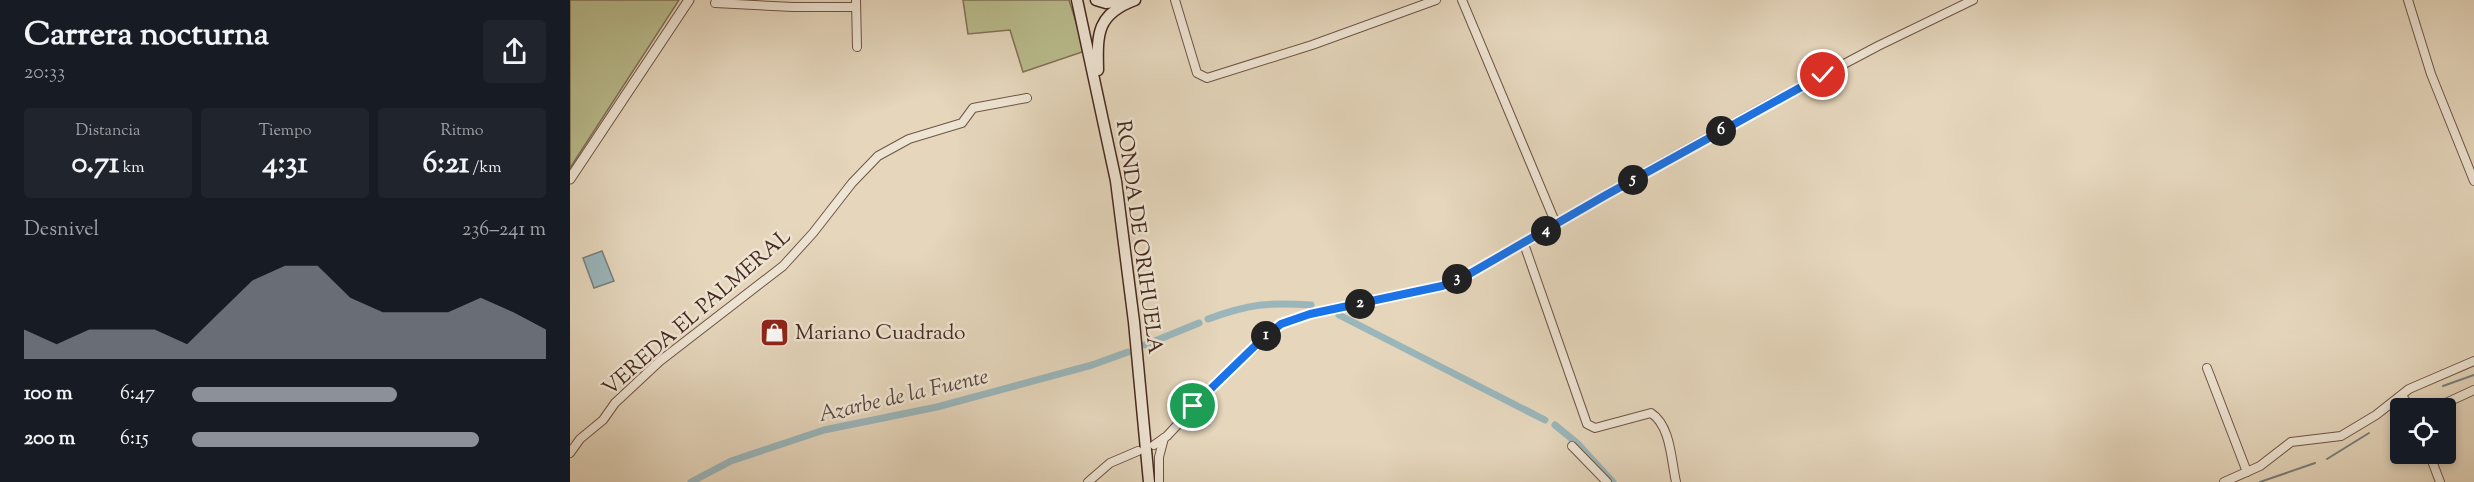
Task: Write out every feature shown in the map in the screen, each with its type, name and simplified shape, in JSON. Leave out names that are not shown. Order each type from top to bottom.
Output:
[{"type":"main road","name":"RONDA DE ORIHUELA","points":[[1077,0],[1099,97],[1121,219],[1149,482]]},
{"type":"main road","points":[[1096,0],[1106,3],[1134,0]]},
{"type":"main road","points":[[1099,97],[1097,42],[1100,29],[1105,19],[1116,9],[1134,0]]},
{"type":"street","points":[[570,179],[689,0]]},
{"type":"street","points":[[1174,2],[1197,73],[1208,78],[1312,45],[1436,0]]},
{"type":"street","points":[[1462,0],[1556,224]]},
{"type":"street","points":[[1154,445],[1164,438],[1219,380],[1281,324],[1310,314],[1442,286],[1471,273],[1776,100],[1878,46],[1973,0]]},
{"type":"street","points":[[2408,0],[2432,74],[2474,181]]},
{"type":"street","points":[[715,3],[793,7],[856,4],[857,47]]},
{"type":"street","name":"VEREDA EL PALMERAL","points":[[570,453],[580,439],[603,420],[615,403],[660,361],[783,266],[813,233],[852,183],[878,156],[909,139],[962,123],[973,108],[1027,98]]},
{"type":"street","points":[[1524,244],[1587,424],[1595,428],[1651,413],[1659,418],[1664,428],[1676,482]]},
{"type":"street","points":[[2224,482],[2270,459],[2291,442],[2341,436],[2409,389],[2474,361]]},
{"type":"street","points":[[2207,368],[2247,472]]},
{"type":"street","points":[[2456,398],[2474,390]]},
{"type":"street","points":[[1159,482],[1159,457],[1164,438]]},
{"type":"street","points":[[1572,446],[1607,482]]},
{"type":"street","points":[[1088,482],[1110,463],[1138,451]]},
{"type":"street","points":[[2433,464],[2440,482]]},
{"type":"green space","points":[[570,0],[679,0],[570,168]]},
{"type":"green space","points":[[963,0],[1069,0],[1085,51],[1023,72],[1010,30],[968,34]]},
{"type":"water","points":[[602,251],[614,281],[594,288],[583,258]]},
{"type":"waterway","name":"Azarbe de la Fuente","points":[[1208,319],[1259,305],[1311,305]]},
{"type":"waterway","name":"Azarbe de la Fuente","points":[[1339,315],[1545,420]]},
{"type":"waterway","name":"Azarbe de la Fuente","points":[[1145,345],[1199,323]]},
{"type":"waterway","name":"Azarbe de la Fuente","points":[[691,482],[731,461],[824,430],[937,407],[1092,365],[1128,352]]},
{"type":"waterway","points":[[2443,386],[2474,375]]},
{"type":"waterway","name":"Azarbe de la Fuente","points":[[1555,425],[1578,444],[1613,482]]},
{"type":"waterway","points":[[2327,459],[2369,433]]},
{"type":"waterway","points":[[2260,482],[2315,463]]},
{"type":"place","name":"Mariano Cuadrado","points":[[774,332]]},
{"type":"route","points":[[1193,406],[1281,324],[1293,318],[1442,286],[1471,273],[1823,75]]}]
